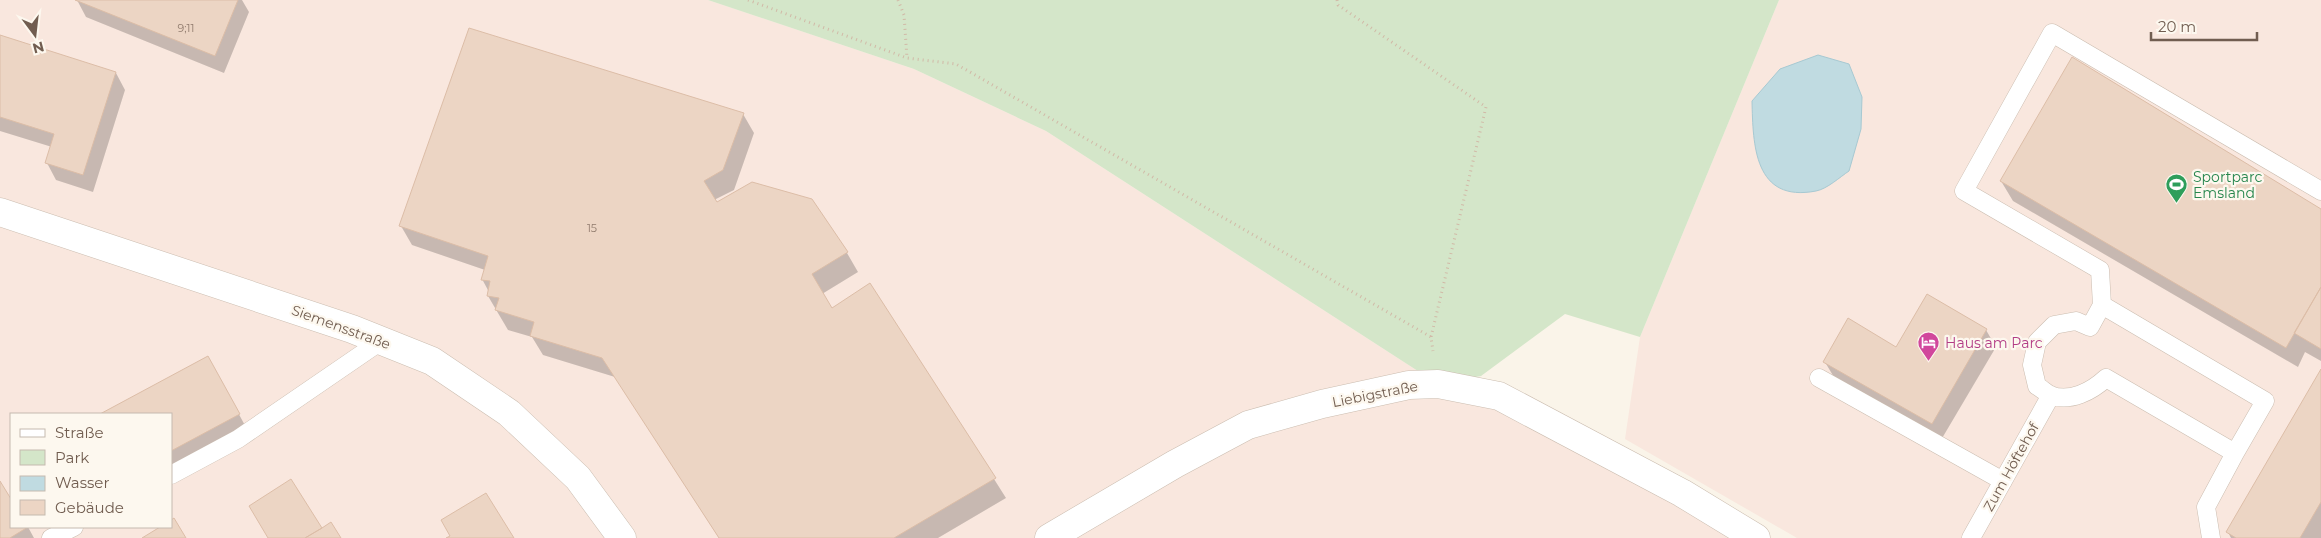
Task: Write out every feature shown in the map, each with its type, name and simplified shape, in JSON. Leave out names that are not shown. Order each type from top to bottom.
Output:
[{"type":"street","name":"Siemensstraße","points":[[0,212],[352,329],[432,361],[509,413],[578,478],[622,538]]},
{"type":"street","name":"Liebigstraße","points":[[1049,538],[1175,464],[1248,426],[1322,404],[1380,391],[1409,385],[1438,384],[1499,396],[1682,493],[1756,538]]},
{"type":"lane","points":[[2235,453],[2106,378],[2096,388],[2075,397],[2051,396],[2037,386],[2032,365],[2037,342],[2054,325],[2076,321],[2090,327],[2102,306],[2100,270],[1964,191],[2052,33],[2321,191]]},
{"type":"lane","points":[[2102,306],[2265,401],[2206,507],[2211,538]]},
{"type":"lane","points":[[172,475],[238,439],[381,341]]},
{"type":"lane","points":[[1820,378],[2003,481]]},
{"type":"lane","name":"Zum Höftehof","points":[[1971,538],[2051,396]]},
{"type":"lane","points":[[51,538],[72,528]]},
{"type":"path","points":[[748,0],[907,58],[956,64],[1431,337]]},
{"type":"path","points":[[898,0],[904,15],[907,58]]},
{"type":"path","points":[[1337,0],[1338,5],[1486,107],[1431,337],[1438,384]]},
{"type":"shaded area","points":[[0,0],[708,0],[914,69],[1046,131],[1438,384],[1499,396],[1730,538],[0,538]]},
{"type":"shaded area","points":[[1779,0],[2321,0],[2321,538],[1797,538],[1625,439],[1640,337]]},
{"type":"green space","points":[[708,0],[1779,0],[1640,337],[1565,314],[1481,376],[1438,384],[1046,131],[914,69]]},
{"type":"water","points":[[1818,55],[1849,64],[1862,97],[1861,129],[1849,171],[1820,190],[1795,192],[1780,188],[1769,179],[1761,167],[1756,152],[1752,101],[1780,69]]},
{"type":"building","points":[[75,0],[238,0],[215,56]]},
{"type":"building","points":[[469,28],[744,113],[723,170],[704,181],[717,202],[752,182],[812,199],[848,252],[812,274],[832,308],[870,283],[996,478],[894,538],[719,538],[602,358],[530,336],[534,322],[495,310],[499,298],[487,296],[490,281],[481,280],[488,256],[399,226]]},
{"type":"building","points":[[0,35],[116,72],[83,175],[45,163],[54,134],[0,117]]},
{"type":"building","points":[[2072,57],[2321,209],[2321,287],[2286,348],[2000,181]]},
{"type":"building","points":[[2321,287],[2321,349],[2294,333]]},
{"type":"building","points":[[1927,294],[1987,329],[1932,424],[1823,362],[1848,318],[1896,347]]},
{"type":"building","points":[[208,356],[240,414],[172,450],[172,413],[102,413]]},
{"type":"building","points":[[2321,369],[2321,502],[2300,538],[2236,538],[2226,532]]},
{"type":"building","points":[[291,479],[322,528],[305,538],[268,538],[249,506]]},
{"type":"building","points":[[0,481],[10,497],[10,528],[26,528],[10,538],[0,538]]},
{"type":"building","points":[[486,493],[514,538],[446,538],[450,536],[441,520]]},
{"type":"building","points":[[174,518],[186,538],[142,538],[158,528],[172,528],[172,519]]},
{"type":"building","points":[[331,522],[341,538],[305,538],[322,528]]},
{"type":"place","name":"Sportparc Emsland","points":[[2177,204]]},
{"type":"place","name":"Haus am Parc","points":[[1929,362]]}]
